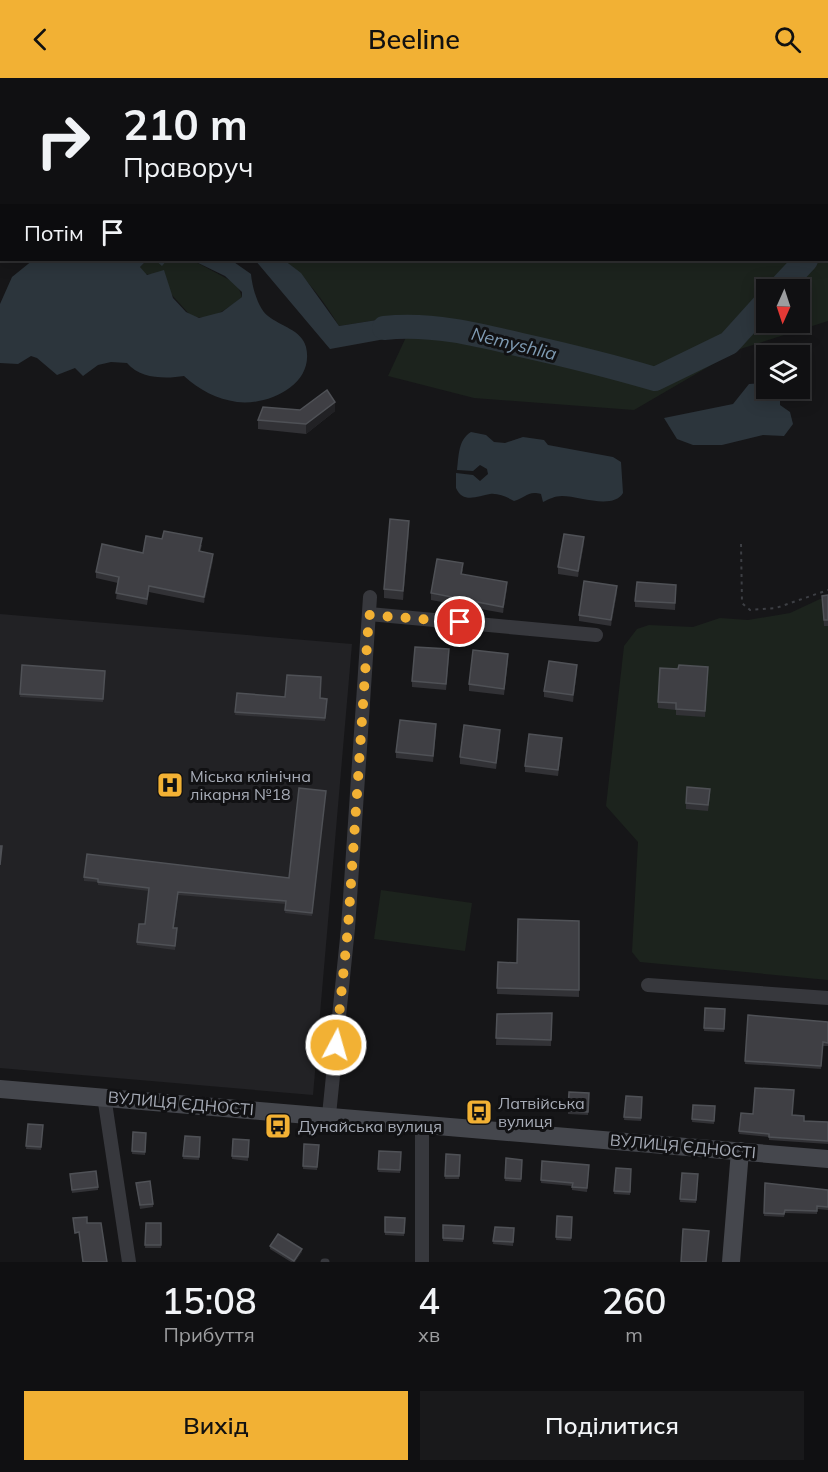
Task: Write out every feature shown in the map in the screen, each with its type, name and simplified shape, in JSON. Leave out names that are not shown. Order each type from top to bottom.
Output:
[{"type":"main road","name":"ВУЛИЦЯ ЄДНОСТІ","points":[[0,1089],[828,1159]]},
{"type":"main road","points":[[731,1262],[741,1151]]},
{"type":"street","points":[[328,1115],[348,928],[370,597]]},
{"type":"street","points":[[369,615],[596,635]]},
{"type":"street","points":[[648,985],[828,998]]},
{"type":"street","points":[[104,1096],[129,1262]]},
{"type":"street","points":[[422,1124],[422,1262]]},
{"type":"path","points":[[741,543],[742,603],[750,610],[776,609],[828,590]]},
{"type":"shaded area","points":[[32,261],[146,261],[140,267],[147,275],[164,270],[173,298],[186,312],[199,318],[222,312],[242,297],[242,292],[225,276],[194,261],[232,261],[251,274],[256,297],[264,313],[295,332],[304,341],[307,360],[296,382],[286,390],[275,396],[249,402],[222,399],[196,386],[184,376],[146,375],[127,363],[111,362],[98,365],[83,376],[75,368],[57,375],[37,358],[31,356],[18,364],[0,363],[0,304],[12,277]]},
{"type":"shaded area","points":[[146,261],[194,261],[237,284],[242,297],[225,310],[212,316],[191,316],[154,275],[143,274],[140,267]]},
{"type":"shaded area","points":[[156,261],[166,261],[162,266]]},
{"type":"shaded area","points":[[256,261],[285,261],[301,273],[339,326],[402,316],[420,323],[407,335],[330,349]]},
{"type":"shaded area","points":[[285,261],[828,261],[828,321],[810,327],[810,279],[756,279],[756,333],[790,333],[737,350],[634,410],[474,398],[388,376],[407,335],[420,324],[402,316],[339,326],[314,290]]},
{"type":"shaded area","points":[[749,384],[756,384],[756,399],[780,399],[780,405],[790,412],[793,424],[784,436],[763,435],[722,445],[693,445],[677,439],[664,418],[733,404]]},
{"type":"shaded area","points":[[471,432],[486,435],[494,442],[505,443],[523,437],[544,440],[548,445],[613,457],[621,462],[623,493],[612,501],[562,496],[543,502],[541,494],[537,493],[514,501],[496,494],[471,498],[463,496],[456,488],[456,473],[473,475],[480,481],[488,474],[487,469],[480,465],[473,471],[457,470],[461,444]]},
{"type":"shaded area","points":[[828,598],[828,980],[640,962],[632,952],[638,842],[606,806],[624,646],[637,629],[649,625],[693,627],[720,618],[748,620],[790,613],[820,599]]},
{"type":"shaded area","name":"Міська клінічна лікарня №18","points":[[0,614],[352,644],[313,1095],[0,1068]]},
{"type":"shaded area","points":[[381,890],[472,903],[465,951],[374,939]]},
{"type":"building","points":[[327,390],[335,402],[306,424],[258,420],[263,407],[300,410]]},
{"type":"building","points":[[390,519],[409,521],[403,591],[384,589]]},
{"type":"building","points":[[164,531],[202,538],[199,551],[213,554],[204,597],[149,586],[147,599],[116,593],[119,577],[96,572],[102,544],[143,553],[146,536],[162,539]]},
{"type":"building","points":[[564,534],[584,537],[578,571],[558,567]]},
{"type":"building","points":[[437,559],[463,563],[461,574],[507,582],[503,607],[431,593]]},
{"type":"building","points":[[584,581],[617,586],[611,620],[579,615]]},
{"type":"building","points":[[637,582],[676,585],[675,603],[635,601]]},
{"type":"building","points":[[828,595],[828,620],[824,620],[822,596]]},
{"type":"building","points":[[415,647],[449,649],[446,684],[412,681]]},
{"type":"building","points":[[473,650],[508,654],[504,689],[469,684]]},
{"type":"building","points":[[549,661],[577,665],[573,695],[544,691]]},
{"type":"building","points":[[22,665],[105,671],[103,699],[20,694]]},
{"type":"building","points":[[679,665],[708,667],[705,711],[676,709],[676,703],[658,702],[660,668],[678,669]]},
{"type":"building","points":[[287,675],[321,677],[320,698],[327,699],[325,718],[235,712],[237,693],[285,697]]},
{"type":"building","points":[[400,720],[436,724],[433,756],[396,752]]},
{"type":"building","points":[[464,725],[500,730],[496,763],[460,757]]},
{"type":"building","points":[[529,734],[562,738],[558,770],[525,766]]},
{"type":"building","points":[[687,787],[710,789],[708,805],[686,803]]},
{"type":"building","points":[[299,788],[326,791],[312,913],[285,910],[286,901],[178,892],[173,928],[177,928],[175,946],[137,942],[139,924],[145,924],[149,888],[98,882],[98,879],[84,877],[87,854],[289,878]]},
{"type":"building","points":[[518,919],[579,921],[579,990],[497,988],[498,962],[517,963]]},
{"type":"building","points":[[705,1008],[725,1009],[724,1029],[704,1028]]},
{"type":"building","points":[[552,1013],[551,1040],[496,1038],[497,1014]]},
{"type":"building","points":[[748,1015],[828,1022],[828,1043],[823,1042],[821,1066],[745,1061]]},
{"type":"building","points":[[755,1088],[794,1090],[792,1115],[804,1116],[804,1121],[828,1122],[828,1141],[769,1137],[769,1134],[739,1131],[741,1113],[753,1114]]},
{"type":"building","points":[[569,1092],[589,1093],[588,1112],[568,1111]]},
{"type":"building","points":[[626,1096],[642,1097],[641,1118],[624,1117]]},
{"type":"building","points":[[693,1105],[715,1106],[714,1121],[692,1119]]},
{"type":"building","points":[[28,1124],[43,1125],[41,1147],[26,1146]]},
{"type":"building","points":[[133,1132],[146,1133],[145,1152],[132,1151]]},
{"type":"building","points":[[185,1136],[200,1137],[199,1157],[183,1156]]},
{"type":"building","points":[[233,1139],[249,1140],[248,1157],[232,1156]]},
{"type":"building","points":[[304,1144],[319,1145],[317,1167],[303,1166]]},
{"type":"building","points":[[379,1151],[401,1152],[400,1170],[378,1169]]},
{"type":"building","points":[[446,1154],[460,1155],[459,1176],[445,1176]]},
{"type":"building","points":[[506,1158],[522,1160],[521,1179],[505,1178]]},
{"type":"building","points":[[542,1161],[589,1165],[587,1188],[572,1187],[573,1183],[541,1180]]},
{"type":"building","points":[[616,1168],[631,1169],[630,1192],[614,1191]]},
{"type":"building","points":[[96,1171],[98,1187],[72,1190],[70,1174]]},
{"type":"building","points":[[682,1173],[698,1174],[696,1200],[680,1199]]},
{"type":"building","points":[[150,1181],[153,1204],[140,1205],[136,1183]]},
{"type":"building","points":[[765,1183],[828,1190],[828,1207],[817,1206],[817,1211],[785,1210],[784,1214],[764,1213]]},
{"type":"building","points":[[557,1216],[572,1217],[571,1238],[556,1237]]},
{"type":"building","points":[[87,1217],[87,1223],[101,1223],[107,1262],[83,1262],[79,1232],[75,1233],[73,1218]]},
{"type":"building","points":[[385,1217],[405,1218],[404,1233],[385,1232]]},
{"type":"building","points":[[146,1223],[161,1223],[161,1245],[145,1245]]},
{"type":"building","points":[[443,1225],[464,1226],[463,1239],[443,1238]]},
{"type":"building","points":[[495,1227],[514,1228],[513,1242],[493,1241]]},
{"type":"building","points":[[683,1229],[709,1231],[706,1262],[681,1262]]},
{"type":"building","points":[[278,1234],[302,1249],[294,1261],[270,1246]]},
{"type":"waterway","name":"Nemyshlia","points":[[788,279],[805,261]]},
{"type":"waterway","name":"Nemyshlia","points":[[384,328],[419,327],[470,333],[655,379],[729,343],[756,313]]},
{"type":"place","name":"Міська клінічна лікарня №18","points":[[170,785]]},
{"type":"place","name":"Латвійська вулиця","points":[[479,1112]]},
{"type":"place","name":"Дунайська вулиця","points":[[278,1126]]},
{"type":"route","points":[[336,1045],[348,928],[369,615],[460,622]]}]
